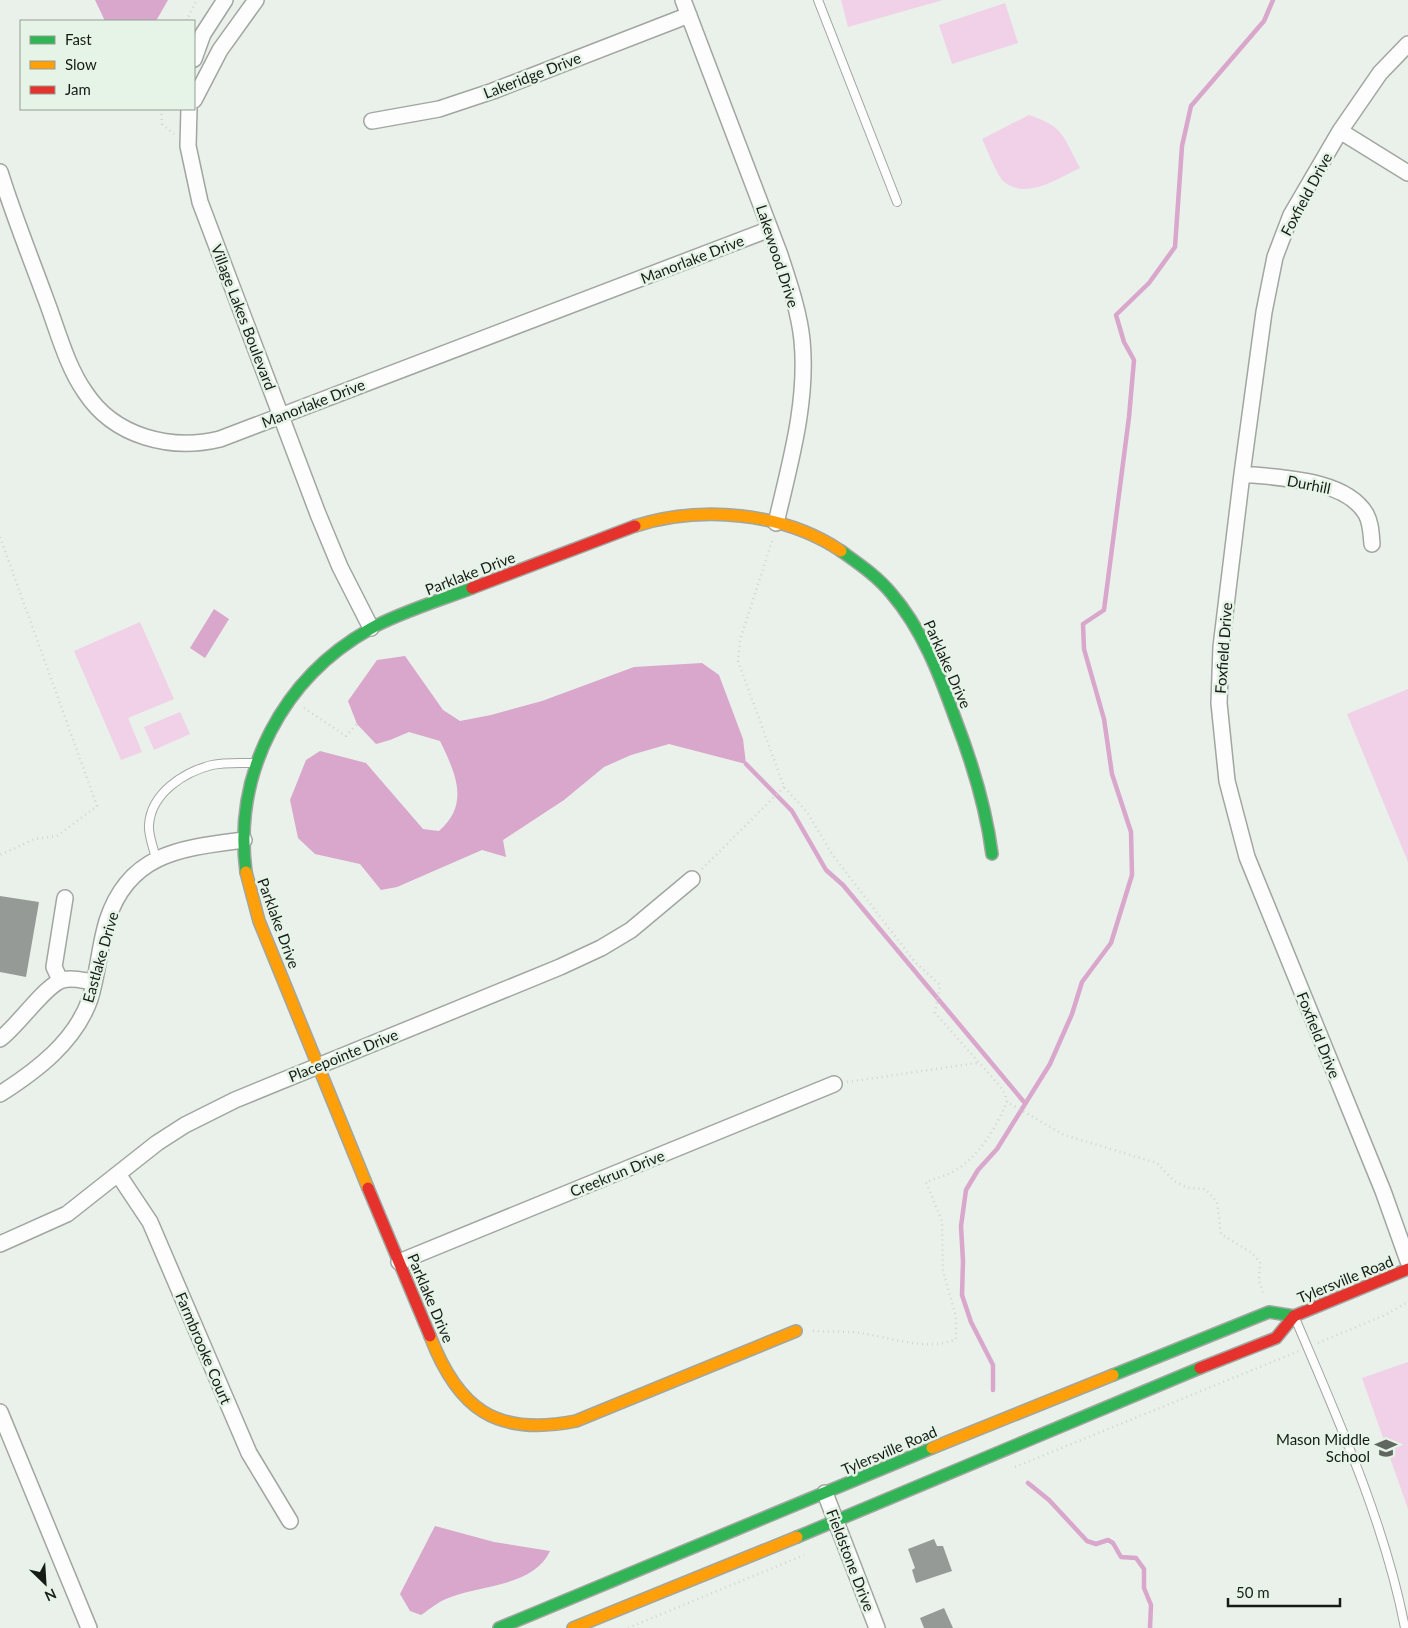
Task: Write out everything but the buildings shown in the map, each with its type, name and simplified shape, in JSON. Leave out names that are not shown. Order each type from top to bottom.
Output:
[{"type":"street","points":[[195,56],[203,34],[225,0]]},
{"type":"street","name":"Village Lakes Boulevard","points":[[195,98],[220,50],[256,0]]},
{"type":"street","name":"Lakewood Drive","points":[[683,0],[770,229],[794,298],[802,342],[803,376],[801,409],[776,523]]},
{"type":"street","name":"Lakeridge Drive","points":[[372,121],[439,109],[493,91],[689,15]]},
{"type":"street","name":"Foxfield Drive","points":[[1408,44],[1380,73],[1340,131],[1291,215],[1275,257],[1264,312],[1220,647],[1219,703],[1227,781],[1247,857],[1383,1191],[1408,1261]]},
{"type":"street","name":"Village Lakes Boulevard","points":[[190,110],[188,146],[200,202],[340,567],[371,628]]},
{"type":"street","points":[[1340,131],[1408,173]]},
{"type":"street","name":"Manorlake Drive","points":[[0,172],[13,212],[76,376],[85,394],[110,418],[146,438],[186,444],[220,439],[770,229]]},
{"type":"street","name":"Durhill","points":[[1242,474],[1310,482],[1342,492],[1360,505],[1366,514],[1370,525],[1372,544]]},
{"type":"street","name":"Parklake Drive","points":[[796,1331],[576,1421],[548,1427],[518,1425],[496,1418],[476,1406],[451,1382],[399,1262],[318,1065],[259,921],[248,888],[244,840],[247,796],[254,763],[267,731],[303,679],[333,652],[371,628],[648,522],[704,514],[739,515],[776,523],[816,538],[864,568],[890,591],[911,618],[928,648],[969,755],[985,809],[992,854]]},
{"type":"street","name":"Eastlake Drive","points":[[0,1094],[33,1072],[68,1038],[80,1020],[90,1000],[111,911],[129,881],[156,859],[189,847],[244,840]]},
{"type":"street","name":"Placepointe Drive","points":[[0,1244],[67,1214],[156,1143],[185,1125],[235,1100],[602,948],[640,923],[692,879]]},
{"type":"street","points":[[60,980],[54,967],[65,898]]},
{"type":"street","points":[[0,1040],[22,1020],[52,985],[60,980],[70,978],[94,982]]},
{"type":"street","name":"Creekrun Drive","points":[[399,1262],[834,1084]]},
{"type":"street","name":"Farmbrooke Court","points":[[118,1174],[150,1222],[248,1453],[290,1521]]},
{"type":"street","name":"Tylersville Road","points":[[573,1628],[836,1521],[1034,1436],[1276,1338],[1294,1316],[1408,1269]]},
{"type":"street","name":"Tylersville Road","points":[[499,1628],[1269,1312],[1294,1316]]},
{"type":"street","points":[[0,1412],[89,1628]]},
{"type":"street","name":"Fieldstone Drive","points":[[825,1493],[877,1628]]},
{"type":"lane","points":[[818,0],[897,202]]},
{"type":"lane","points":[[156,859],[149,826],[152,810],[168,786],[212,765],[254,763]]},
{"type":"lane","points":[[1294,1316],[1379,1526],[1394,1572],[1405,1628]]},
{"type":"path","points":[[186,20],[196,0]]},
{"type":"path","points":[[161,110],[162,124],[188,146]]},
{"type":"path","points":[[776,523],[740,640],[738,661],[784,787],[806,812],[832,854],[916,962],[940,985],[935,1013],[1002,1090],[1007,1102],[1064,1135],[1157,1164],[1174,1181],[1188,1188],[1205,1189],[1217,1202],[1221,1234],[1252,1253],[1260,1262],[1259,1280],[1269,1312]]},
{"type":"path","points":[[0,537],[97,806],[57,836],[35,839],[0,855]]},
{"type":"path","points":[[289,697],[346,736],[357,724]]},
{"type":"path","points":[[692,879],[784,787]]},
{"type":"path","points":[[834,1084],[977,1063]]},
{"type":"path","points":[[796,1331],[858,1333],[920,1344],[946,1344],[956,1338],[956,1317],[943,1271],[942,1221],[926,1182],[958,1169],[978,1151],[999,1121],[1007,1102]]},
{"type":"path","points":[[1007,1470],[1385,1315],[1408,1302]]},
{"type":"path","points":[[628,1628],[808,1554]]},
{"type":"shaded area","points":[[95,0],[168,0],[157,20],[105,20]]},
{"type":"shaded area","points":[[841,0],[943,0],[848,27]]},
{"type":"shaded area","points":[[1005,3],[1018,43],[952,64],[939,25]]},
{"type":"shaded area","points":[[1029,115],[1050,124],[1062,134],[1080,168],[1042,186],[1022,189],[1012,187],[1003,181],[982,139]]},
{"type":"shaded area","points":[[214,609],[229,619],[205,658],[190,648]]},
{"type":"shaded area","points":[[140,622],[174,699],[128,718],[142,752],[121,760],[74,651]]},
{"type":"shaded area","points":[[405,656],[443,710],[460,721],[491,715],[542,701],[634,667],[702,663],[719,675],[743,739],[746,764],[669,744],[631,755],[604,767],[564,800],[503,840],[506,857],[482,850],[397,887],[381,890],[360,864],[315,854],[298,838],[290,800],[306,760],[320,751],[366,763],[423,829],[439,831],[449,821],[457,799],[457,788],[451,765],[440,741],[409,732],[376,744],[357,724],[348,701],[377,660]]},
{"type":"shaded area","points":[[1408,689],[1408,862],[1347,714]]},
{"type":"shaded area","points":[[180,712],[190,734],[154,750],[144,727]]},
{"type":"shaded area","points":[[1408,1362],[1408,1509],[1362,1378]]},
{"type":"shaded area","points":[[435,1526],[494,1542],[550,1551],[542,1563],[520,1578],[447,1598],[421,1615],[410,1611],[400,1594]]},
{"type":"waterway","points":[[993,1390],[993,1365],[971,1322],[962,1295],[961,1226],[966,1190],[978,1170],[997,1149],[1050,1064],[1072,1014],[1082,982],[1111,943],[1132,875],[1131,832],[1112,774],[1104,719],[1084,649],[1083,624],[1104,610],[1129,417],[1134,360],[1124,342],[1116,315],[1149,283],[1175,247],[1182,146],[1191,106],[1264,21],[1273,0]]},
{"type":"waterway","points":[[746,764],[792,811],[826,870],[843,885],[1024,1102]]},
{"type":"waterway","points":[[1028,1483],[1049,1500],[1087,1541],[1096,1544],[1108,1540],[1113,1543],[1121,1557],[1136,1558],[1144,1569],[1144,1588],[1151,1605],[1150,1628]]},
{"type":"traffic: fast","points":[[841,551],[886,587],[912,621],[929,652],[973,768],[986,819],[992,854]]},
{"type":"traffic: fast","points":[[246,872],[244,835],[248,799],[257,764],[270,731],[289,701],[312,674],[339,649],[370,629],[406,612],[472,588]]},
{"type":"traffic: fast","points":[[1113,1375],[1269,1312],[1294,1316]]},
{"type":"traffic: fast","points":[[797,1537],[1200,1368]]},
{"type":"traffic: fast","points":[[499,1628],[932,1448]]},
{"type":"traffic: slow","points":[[635,526],[660,519],[687,516],[714,514],[741,516],[768,520],[794,528],[818,538],[841,551]]},
{"type":"traffic: slow","points":[[246,872],[259,921],[368,1188]]},
{"type":"traffic: slow","points":[[430,1336],[453,1382],[467,1399],[484,1412],[502,1420],[523,1425],[548,1425],[576,1421],[796,1331]]},
{"type":"traffic: slow","points":[[932,1448],[1113,1375]]},
{"type":"traffic: slow","points":[[573,1628],[797,1537]]},
{"type":"traffic: jam","points":[[472,588],[635,526]]},
{"type":"traffic: jam","points":[[368,1188],[430,1336]]},
{"type":"traffic: jam","points":[[1200,1368],[1276,1338],[1294,1316],[1408,1269]]},
{"type":"place","name":"Mason Middle School","points":[[1386,1448]]}]
